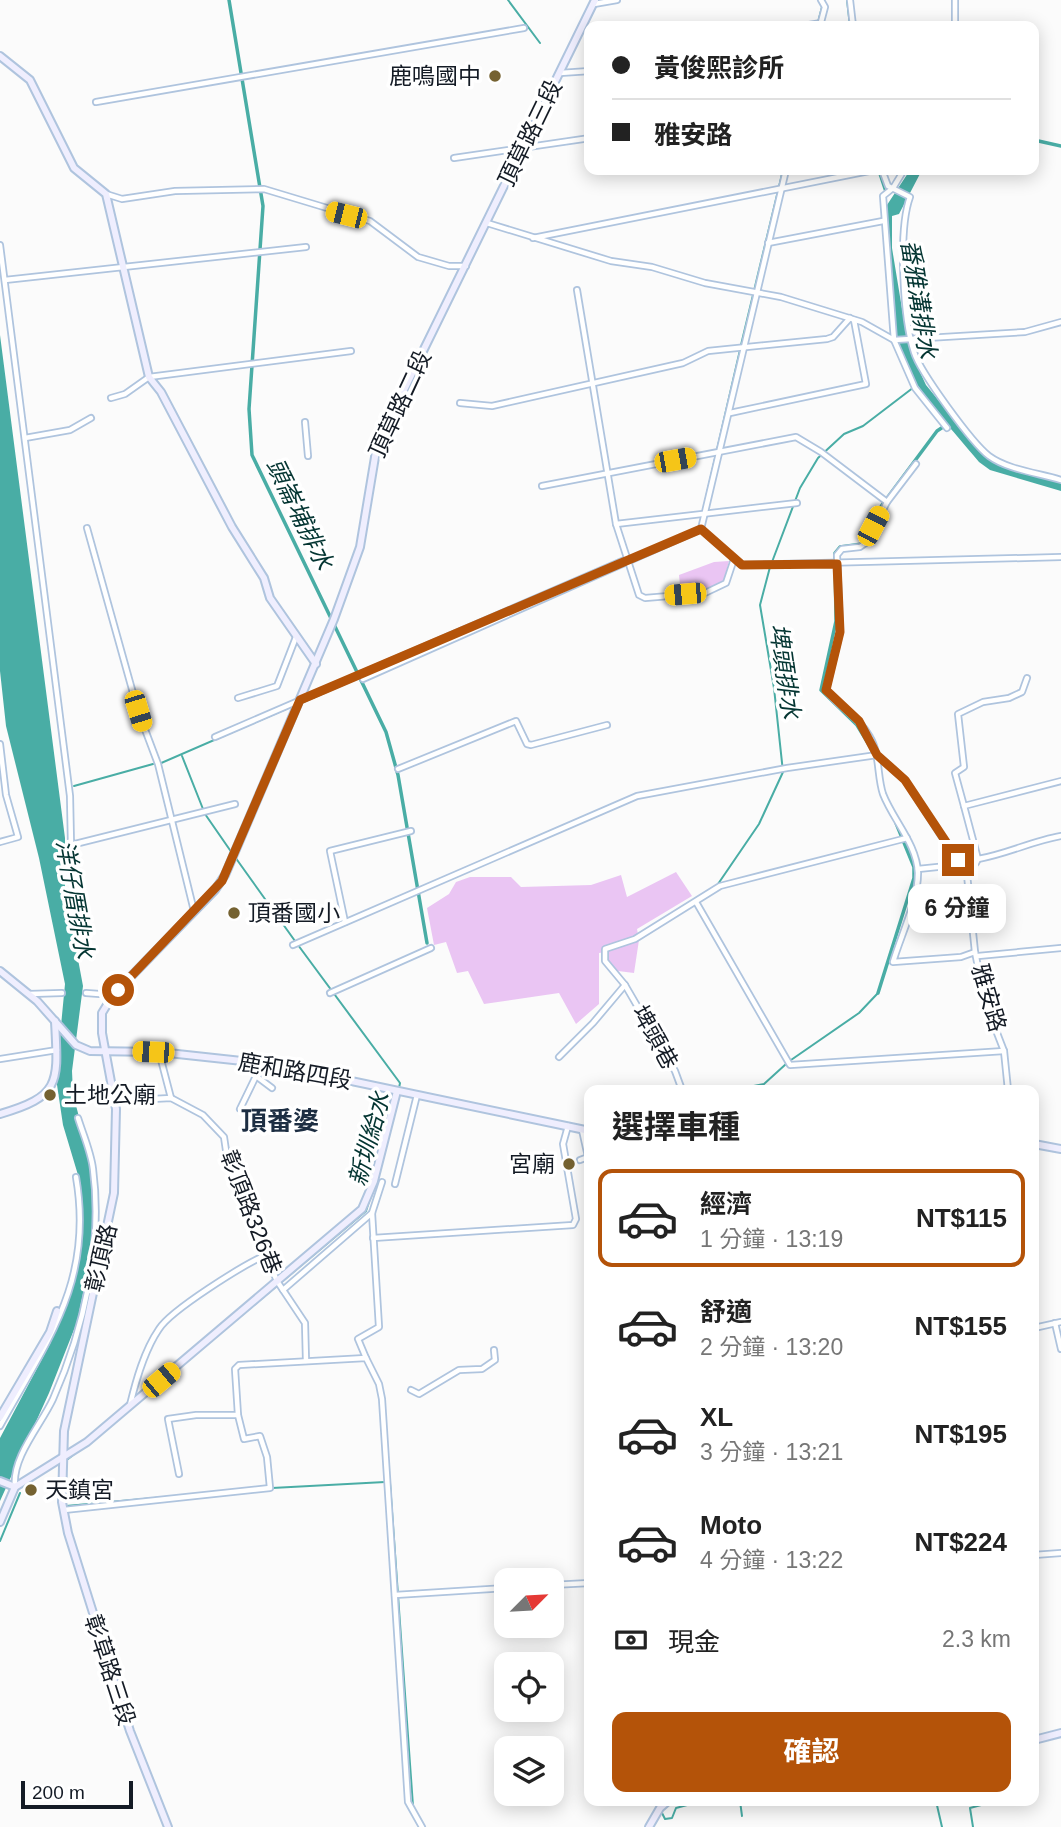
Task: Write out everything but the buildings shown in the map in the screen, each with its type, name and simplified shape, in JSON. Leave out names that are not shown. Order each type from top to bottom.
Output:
[{"type":"street","points":[[594,2],[617,0]]},
{"type":"street","points":[[821,0],[824,7],[821,21]]},
{"type":"street","points":[[850,0],[852,21]]},
{"type":"street","points":[[955,0],[956,21]]},
{"type":"street","name":"頂草路三段","points":[[585,21],[594,2]]},
{"type":"street","name":"頂草路三段","points":[[466,266],[584,23]]},
{"type":"street","points":[[96,102],[524,28]]},
{"type":"street","points":[[0,56],[30,80],[74,168],[106,194],[122,199],[175,191],[261,189],[370,221],[418,257],[449,266],[466,266]]},
{"type":"street","points":[[560,72],[584,71]]},
{"type":"street","points":[[454,159],[584,139]]},
{"type":"street","points":[[701,529],[785,175]]},
{"type":"street","points":[[532,238],[847,175]]},
{"type":"street","points":[[884,175],[888,186],[910,197],[905,211],[903,262],[911,341],[930,384],[990,457],[1061,480]]},
{"type":"street","points":[[901,175],[893,188],[885,192],[883,221],[894,340],[915,388],[947,428]]},
{"type":"street","points":[[106,194],[149,377],[161,391],[232,527],[264,578],[270,598],[316,664]]},
{"type":"street","points":[[768,243],[883,221]]},
{"type":"street","points":[[486,223],[611,261],[667,270],[705,283],[756,290],[852,319],[894,340],[1024,332],[1061,323]]},
{"type":"street","points":[[0,245],[70,796],[71,845],[235,804]]},
{"type":"street","points":[[5,280],[306,247]]},
{"type":"street","name":"頂草路二段","points":[[113,995],[219,886],[233,859],[316,664],[360,547],[376,444],[466,266]]},
{"type":"street","points":[[578,290],[616,524],[639,595],[645,598],[705,593],[726,583],[734,559]]},
{"type":"street","points":[[460,403],[492,406],[683,363],[708,351],[827,339],[834,337],[852,319]]},
{"type":"street","points":[[730,413],[866,384],[852,319]]},
{"type":"street","points":[[111,398],[125,394],[149,377],[351,351]]},
{"type":"street","points":[[25,438],[70,430],[91,418]]},
{"type":"street","points":[[305,422],[308,456]]},
{"type":"street","points":[[542,486],[796,437],[823,453],[885,501]]},
{"type":"street","points":[[916,464],[885,501],[867,542],[860,547],[840,550],[837,564],[840,632],[826,690],[859,721],[877,755],[883,793],[918,869],[916,888],[893,962],[1061,948]]},
{"type":"street","points":[[616,524],[703,516],[795,503]]},
{"type":"street","points":[[87,528],[146,739],[158,764],[170,822],[194,911]]},
{"type":"street","points":[[701,529],[742,565],[1061,557]]},
{"type":"street","points":[[363,679],[701,529]]},
{"type":"street","points":[[215,737],[628,561]]},
{"type":"street","points":[[238,698],[277,686],[297,636]]},
{"type":"street","points":[[978,859],[955,773],[964,766],[958,714],[983,702],[1022,692],[1027,678]]},
{"type":"street","points":[[398,769],[516,721],[527,744],[531,745],[607,725]]},
{"type":"street","points":[[0,744],[3,795],[18,837],[0,842]]},
{"type":"street","points":[[293,945],[637,796],[787,768],[877,755]]},
{"type":"street","name":"雅安路","points":[[877,755],[905,780],[963,866],[985,1002],[1004,1051],[1007,1085]]},
{"type":"street","points":[[964,806],[1061,781]]},
{"type":"street","points":[[345,922],[330,850],[408,832]]},
{"type":"street","points":[[918,869],[963,866],[978,859],[1006,855],[1013,849],[1061,836]]},
{"type":"street","points":[[904,839],[720,886],[696,902],[790,1065],[1004,1051]]},
{"type":"street","name":"埤頭巷","points":[[680,1085],[675,1071],[625,985],[605,961],[603,952],[635,939],[696,902]]},
{"type":"street","points":[[330,993],[431,948]]},
{"type":"street","points":[[0,971],[29,994],[57,1024],[57,1050],[52,1085],[40,1100],[0,1114]]},
{"type":"street","points":[[559,1057],[625,985]]},
{"type":"street","points":[[29,994],[61,993]]},
{"type":"street","points":[[86,993],[113,995]]},
{"type":"street","name":"彰頂路","points":[[62,1510],[64,1431],[114,1193],[115,1101],[104,1053],[102,1013],[113,995]]},
{"type":"street","name":"鹿和路四段","points":[[57,1024],[81,1048],[104,1053],[159,1052],[262,1063],[582,1129]]},
{"type":"street","points":[[0,1059],[57,1050]]},
{"type":"street","points":[[115,1101],[171,1098],[159,1052]]},
{"type":"street","points":[[240,1109],[262,1063]]},
{"type":"street","points":[[256,1076],[272,1088]]},
{"type":"street","points":[[280,1285],[366,1204],[397,1091]]},
{"type":"street","points":[[395,1184],[417,1095]]},
{"type":"street","name":"彰頂路326巷","points":[[171,1098],[203,1115],[224,1137],[228,1164],[239,1176],[240,1196],[250,1210],[280,1285],[305,1323],[306,1361]]},
{"type":"street","points":[[16,1487],[14,1478],[21,1458],[54,1395],[74,1343],[96,1237],[93,1167],[78,1118]]},
{"type":"street","points":[[373,1238],[573,1225],[576,1219],[563,1144],[568,1126]]},
{"type":"street","points":[[582,1129],[584,1138]]},
{"type":"street","points":[[1039,1145],[1061,1149]]},
{"type":"street","points":[[580,1160],[584,1158]]},
{"type":"street","points":[[0,1426],[48,1344],[67,1297],[80,1231],[76,1177]]},
{"type":"street","points":[[382,1182],[372,1213],[379,1327],[358,1339],[379,1384],[382,1399],[408,1802],[422,1827]]},
{"type":"street","points":[[0,1522],[9,1496],[16,1487],[62,1463],[372,1213]]},
{"type":"street","points":[[130,1406],[141,1366],[159,1327],[239,1267],[266,1255]]},
{"type":"street","points":[[0,1417],[50,1332],[57,1311]]},
{"type":"street","points":[[1039,1327],[1058,1322],[1061,1349]]},
{"type":"street","points":[[411,1390],[419,1394],[459,1370],[482,1369],[495,1360],[494,1350]]},
{"type":"street","points":[[62,1510],[270,1488],[267,1457],[260,1436],[244,1439],[238,1415],[236,1369],[239,1365],[366,1358]]},
{"type":"street","points":[[179,1474],[168,1419],[196,1415],[238,1415]]},
{"type":"street","points":[[0,1480],[16,1487]]},
{"type":"street","name":"彰草路三段","points":[[62,1510],[133,1741],[168,1827]]},
{"type":"street","points":[[1039,1555],[1061,1553]]},
{"type":"street","points":[[564,1584],[584,1583]]},
{"type":"street","points":[[395,1595],[494,1589]]},
{"type":"street","points":[[1039,1739],[1061,1733]]},
{"type":"street","points":[[649,1827],[662,1806]]},
{"type":"shaded area","points":[[729,561],[723,583],[709,590],[681,594],[679,575],[714,562]]},
{"type":"shaded area","points":[[676,872],[692,896],[637,929],[639,940],[634,973],[618,971],[607,959],[606,952],[599,953],[599,1004],[576,1024],[559,993],[484,1004],[468,971],[457,973],[446,942],[434,945],[427,908],[449,894],[456,882],[470,877],[511,877],[521,887],[591,885],[621,875],[627,897]]},
{"type":"water","points":[[907,175],[919,175],[899,214],[892,216],[892,248],[911,353],[926,385],[979,450],[991,460],[1010,469],[1061,483],[1061,491],[990,470],[979,462],[927,399],[910,372],[894,327],[885,218],[887,205]]},
{"type":"water","points":[[0,335],[65,838],[65,890],[83,986],[72,1071],[73,1094],[90,1159],[96,1204],[95,1237],[77,1322],[49,1393],[0,1501],[0,1438],[50,1344],[74,1277],[81,1185],[63,1125],[56,1078],[65,984],[39,858],[6,726],[0,671]]},
{"type":"waterway","name":"頭崙埔排水","points":[[229,0],[263,206],[249,409],[252,455],[386,732],[398,775],[427,943]]},
{"type":"waterway","points":[[508,0],[540,43]]},
{"type":"waterway","points":[[847,0],[849,21]]},
{"type":"waterway","points":[[818,21],[822,7]]},
{"type":"waterway","points":[[1039,141],[1061,146]]},
{"type":"waterway","points":[[741,345],[782,175]]},
{"type":"waterway","points":[[880,175],[885,191]]},
{"type":"waterway","points":[[705,502],[740,350]]},
{"type":"waterway","name":"埤頭排水","points":[[772,562],[800,488],[818,458],[844,434],[863,426],[918,384]]},
{"type":"waterway","points":[[874,753],[857,725],[821,690],[836,621],[835,553],[840,547],[862,544],[882,505],[937,431],[946,425]]},
{"type":"waterway","name":"埤頭排水","points":[[718,884],[759,824],[783,772],[774,688],[760,605],[770,567]]},
{"type":"waterway","points":[[301,703],[437,644]]},
{"type":"waterway","points":[[159,764],[295,705]]},
{"type":"waterway","name":"新圳給水","points":[[182,756],[203,809]]},
{"type":"waterway","points":[[74,786],[153,764]]},
{"type":"waterway","name":"新圳給水","points":[[205,814],[232,853]]},
{"type":"waterway","points":[[878,993],[914,878],[914,867],[896,823]]},
{"type":"waterway","name":"新圳給水","points":[[235,857],[295,941]]},
{"type":"waterway","name":"新圳給水","points":[[298,945],[400,1083],[399,1088]]},
{"type":"waterway","points":[[791,1060],[859,1013],[878,993]]},
{"type":"waterway","points":[[759,1085],[764,1084],[786,1064]]},
{"type":"waterway","name":"新圳給水","points":[[387,1143],[399,1094]]},
{"type":"waterway","name":"新圳給水","points":[[118,1419],[366,1211],[371,1195]]},
{"type":"waterway","name":"新圳給水","points":[[68,1459],[78,1451]]},
{"type":"waterway","points":[[272,1488],[385,1482]]},
{"type":"waterway","points":[[390,1483],[413,1806]]},
{"type":"waterway","points":[[0,1541],[20,1493]]},
{"type":"waterway","points":[[66,1506],[176,1496]]},
{"type":"waterway","points":[[98,1617],[132,1727]]},
{"type":"waterway","points":[[662,1813],[665,1819],[672,1818],[676,1808],[683,1806]]},
{"type":"waterway","points":[[741,1806],[742,1816]]},
{"type":"waterway","points":[[937,1806],[942,1827]]},
{"type":"waterway","points":[[973,1827],[970,1808],[977,1806]]},
{"type":"place","name":"鹿鳴國中","points":[[495,76]]},
{"type":"place","name":"頂番國小","points":[[234,913]]},
{"type":"place","name":"土地公廟","points":[[50,1095]]},
{"type":"place","name":"宮廟","points":[[569,1164]]},
{"type":"place","name":"天鎮宮","points":[[31,1490]]},
{"type":"district","name":"頂番婆","points":[[280,1121]]},
{"type":"route","points":[[118,990],[222,881],[300,700],[514,606],[627,559],[628,563],[701,529],[742,565],[837,564],[840,632],[826,678],[826,690],[859,721],[870,737],[877,755],[905,780],[958,860]]},
{"type":"water label","name":"番雅溝排水","points":[[919,299]]},
{"type":"water label","name":"洋仔厝排水","points":[[75,899]]}]
